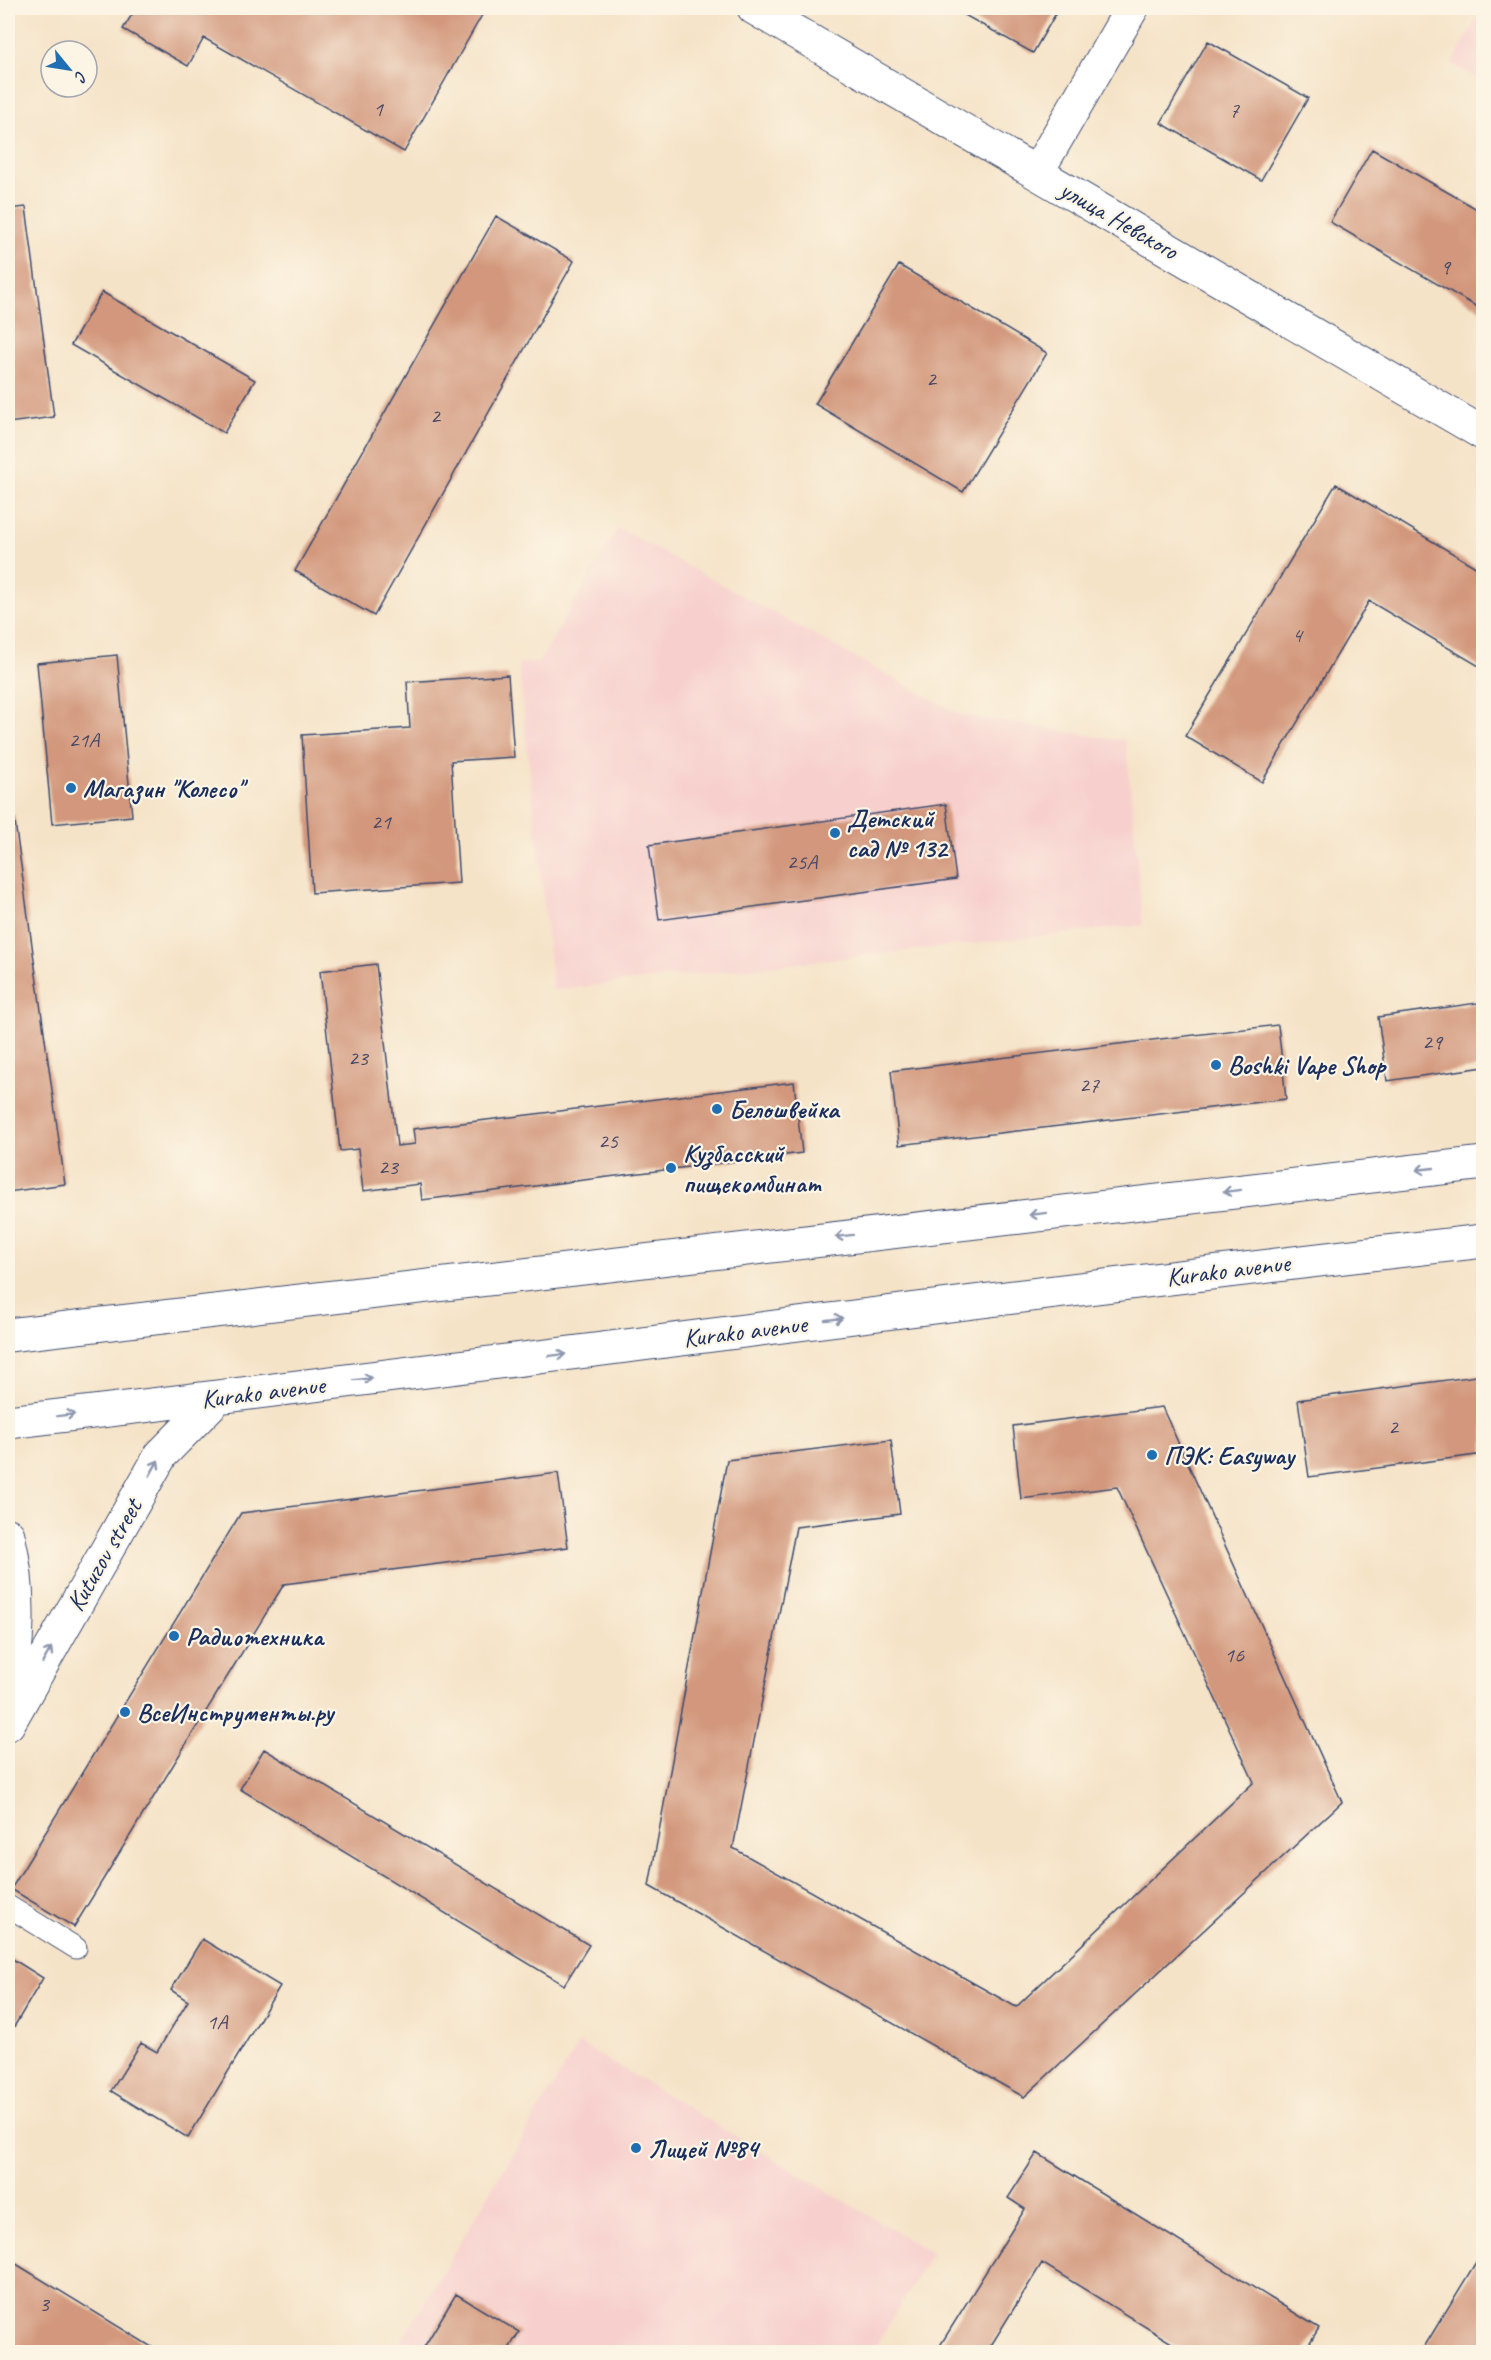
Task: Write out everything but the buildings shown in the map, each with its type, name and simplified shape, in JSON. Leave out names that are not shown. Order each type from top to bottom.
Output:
[{"type":"main road","name":"улица Невского","points":[[754,8],[1484,434]]},
{"type":"main road","points":[[1036,172],[1132,8]]},
{"type":"main road","points":[[8,1335],[1484,1163]]},
{"type":"main road","name":"Kurako avenue","points":[[8,1422],[217,1398],[1182,1275],[1484,1241]]},
{"type":"main road","name":"Kutuzov street","points":[[8,1724],[161,1455],[217,1398]]},
{"type":"main road","points":[[8,1535],[14,1560],[18,1610],[16,1659],[8,1706]]},
{"type":"lane","points":[[8,1906],[76,1948]]},
{"type":"shaded area","points":[[1483,9],[1483,83],[1452,63]]},
{"type":"shaded area","name":"Детский сад № 132","points":[[618,528],[961,715],[1126,741],[1143,925],[553,990],[518,663],[539,662]]},
{"type":"shaded area","name":"Лицей №84","points":[[579,2043],[932,2253],[872,2352],[395,2352]]},
{"type":"place","name":"Магазин \"Колесо\"","points":[[71,788]]},
{"type":"place","name":"Детский сад № 132","points":[[835,833]]},
{"type":"place","name":"Boshki Vape Shop","points":[[1216,1065]]},
{"type":"place","name":"Белошвейка","points":[[717,1109]]},
{"type":"place","name":"Кузбасский пищекомбинат","points":[[671,1168]]},
{"type":"place","name":"ПЭК: Easyway","points":[[1152,1455]]},
{"type":"place","name":"Радиотехника","points":[[174,1636]]},
{"type":"place","name":"ВсеИнструменты.ру","points":[[125,1712]]},
{"type":"place","name":"Лицей №84","points":[[636,2148]]}]
